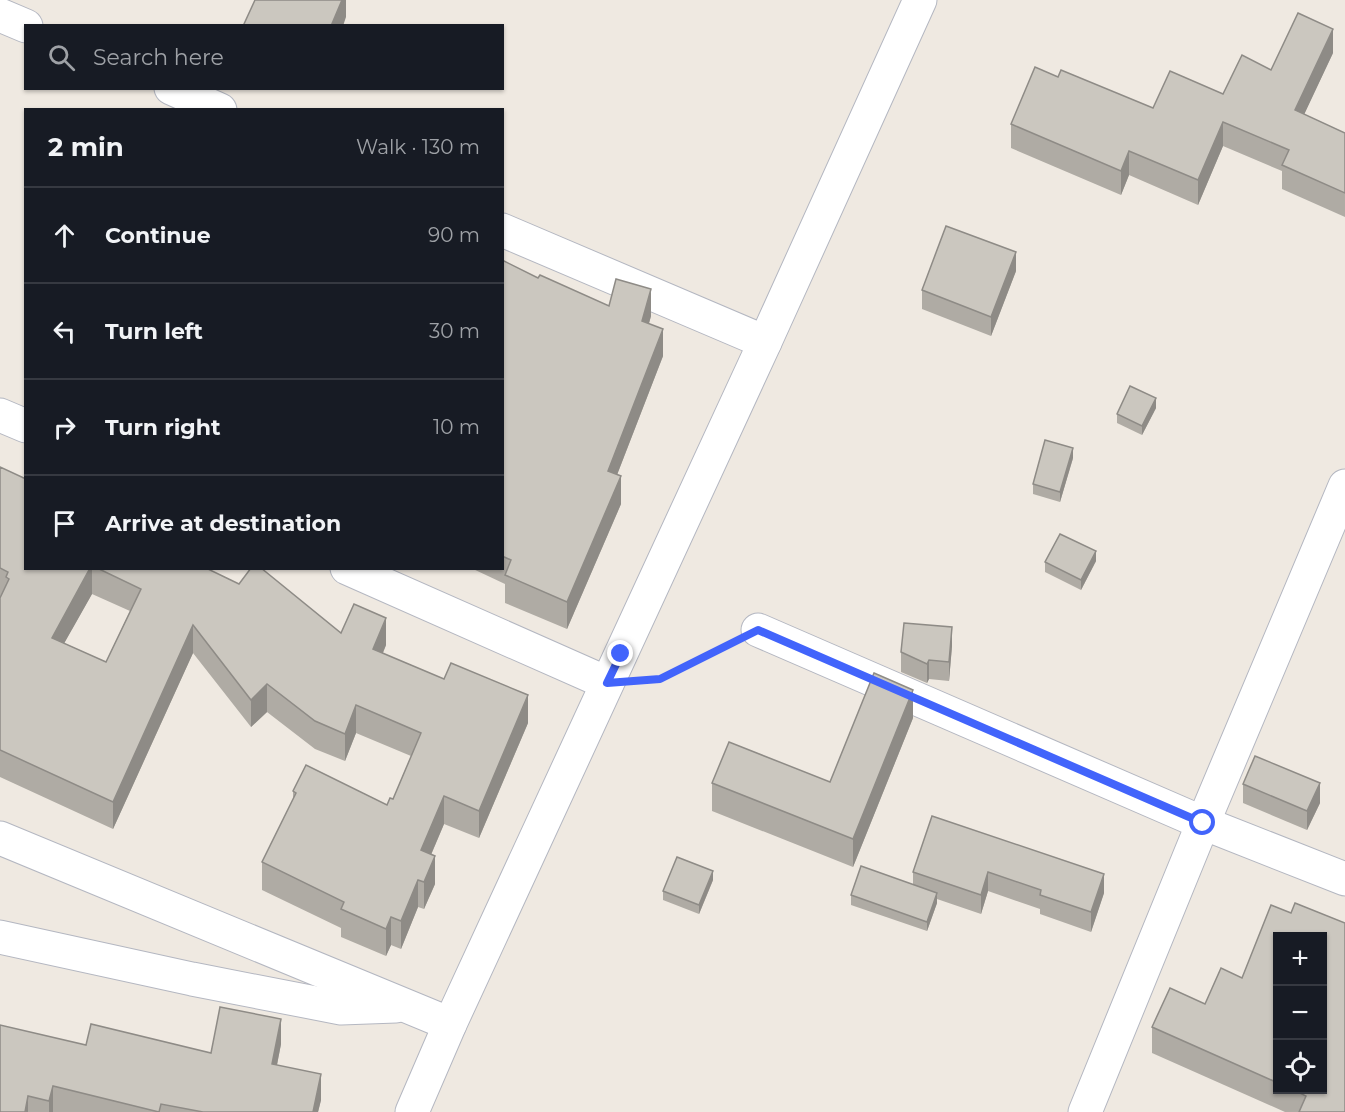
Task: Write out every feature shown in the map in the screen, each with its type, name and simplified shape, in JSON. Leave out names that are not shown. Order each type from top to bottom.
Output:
[{"type":"street","points":[[412,1112],[450,1024],[920,0]]},
{"type":"street","points":[[0,15],[24,25]]},
{"type":"street","points":[[175,90],[216,108]]},
{"type":"street","points":[[504,231],[765,342]]},
{"type":"street","points":[[0,415],[24,425]]},
{"type":"street","points":[[1085,1112],[1203,823],[1345,486]]},
{"type":"street","points":[[352,570],[607,683]]},
{"type":"street","points":[[758,630],[1203,823],[1345,879]]},
{"type":"street","points":[[0,838],[450,1024]]},
{"type":"street","points":[[0,937],[192,979],[340,1008],[406,1005]]},
{"type":"path","points":[[607,683],[660,679],[758,630]]},
{"type":"building","points":[[255,0],[342,0],[332,24],[244,24]]},
{"type":"building","points":[[1298,13],[1333,29],[1295,110],[1345,133],[1345,193],[1282,165],[1289,150],[1223,122],[1198,180],[1129,151],[1121,171],[1011,124],[1035,67],[1058,77],[1061,70],[1153,108],[1170,71],[1223,94],[1242,55],[1271,70]]},
{"type":"building","points":[[946,226],[1016,252],[991,317],[922,290]]},
{"type":"building","points":[[504,261],[538,278],[540,275],[609,306],[616,279],[651,289],[642,321],[663,329],[608,471],[621,476],[567,602],[505,575],[511,560],[504,557]]},
{"type":"building","points":[[1130,386],[1156,398],[1142,426],[1117,414]]},
{"type":"building","points":[[1045,440],[1073,448],[1060,492],[1033,484]]},
{"type":"building","points":[[0,467],[24,478],[24,570],[89,570],[52,638],[106,662],[141,589],[101,570],[210,570],[239,584],[250,570],[263,570],[341,633],[354,604],[386,618],[373,649],[444,679],[451,663],[528,695],[479,811],[444,796],[421,850],[435,856],[424,882],[418,880],[401,921],[391,917],[386,929],[341,909],[344,902],[262,862],[296,793],[293,791],[306,765],[387,805],[390,798],[393,799],[421,733],[356,705],[345,734],[315,721],[267,684],[251,700],[193,625],[113,802],[0,750],[0,598],[9,579],[6,577],[8,572],[0,568]]},
{"type":"building","points":[[1060,534],[1096,551],[1081,580],[1045,562]]},
{"type":"building","points":[[904,623],[952,627],[949,662],[929,660],[927,664],[901,652]]},
{"type":"building","points":[[874,673],[913,690],[853,839],[712,783],[729,742],[830,782]]},
{"type":"building","points":[[1255,756],[1320,783],[1307,811],[1243,784]]},
{"type":"building","points":[[932,816],[1104,874],[1091,912],[1040,895],[1041,890],[988,872],[981,895],[913,872]]},
{"type":"building","points":[[677,857],[713,871],[699,905],[663,891]]},
{"type":"building","points":[[861,866],[937,893],[927,922],[851,895]]},
{"type":"building","points":[[1295,903],[1345,923],[1345,1112],[1299,1112],[1306,1096],[1302,1094],[1327,1094],[1327,932],[1273,932],[1273,1081],[1152,1027],[1170,988],[1205,1004],[1221,968],[1242,978],[1271,905],[1291,913]]},
{"type":"building","points":[[220,1007],[281,1019],[272,1064],[321,1074],[313,1112],[203,1112],[161,1104],[159,1112],[53,1086],[49,1101],[28,1096],[25,1112],[0,1112],[0,1025],[86,1045],[91,1024],[211,1053]]},
{"type":"route","points":[[621,654],[607,683],[660,679],[758,630],[1203,823]]}]
